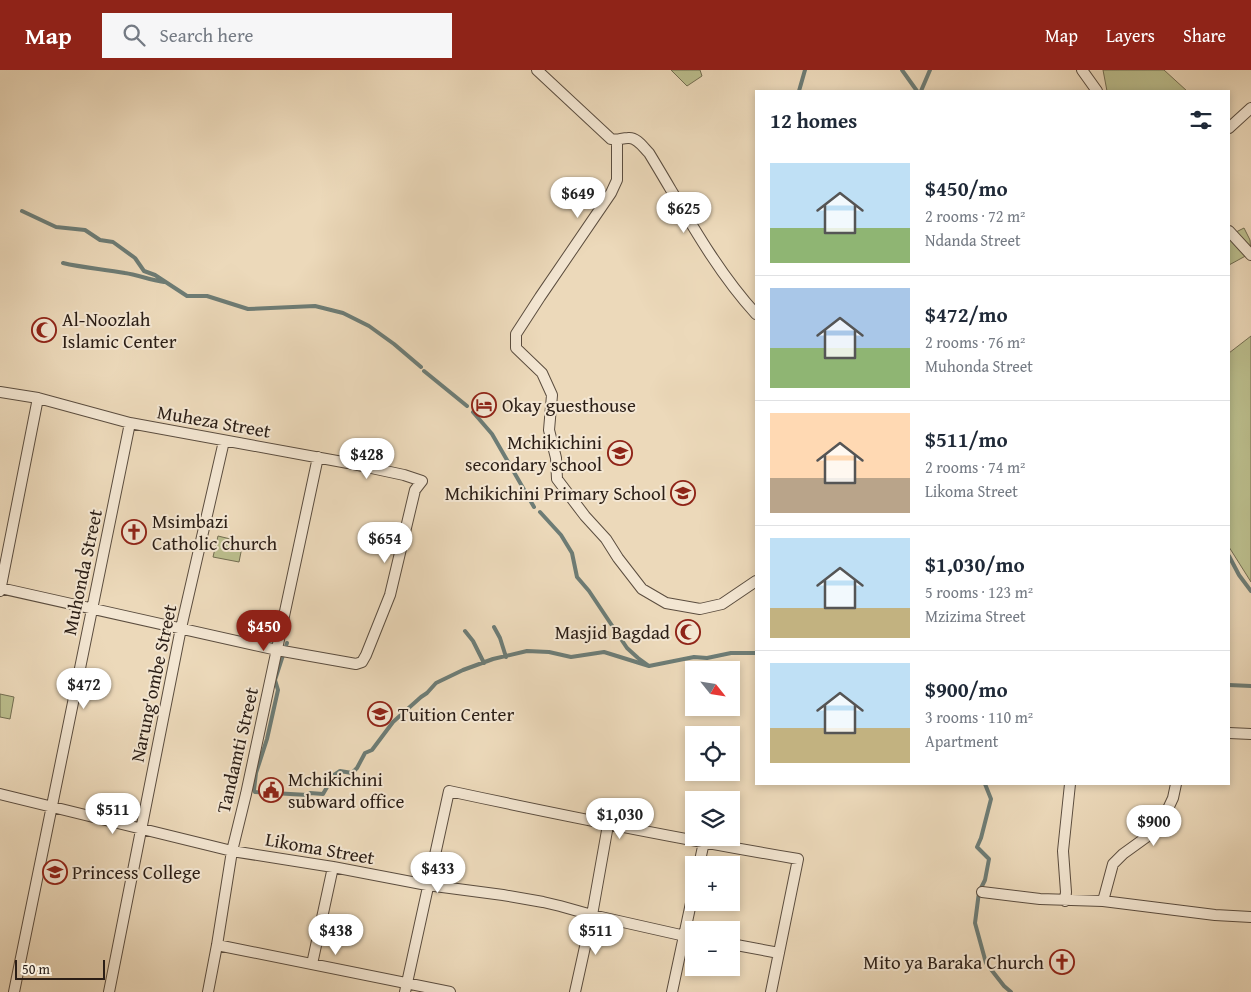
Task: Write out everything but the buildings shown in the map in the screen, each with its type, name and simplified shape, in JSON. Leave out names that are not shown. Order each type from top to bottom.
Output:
[{"type":"street","points":[[537,70],[611,139],[617,141],[633,138],[649,153],[720,269],[755,313]]},
{"type":"street","points":[[1082,70],[1096,90]]},
{"type":"street","points":[[1230,127],[1251,108]]},
{"type":"street","points":[[617,141],[617,180],[611,193],[516,334],[516,348],[542,373],[552,395],[549,430],[556,458],[557,479],[585,516],[606,539],[642,589],[658,598],[673,604],[700,609],[714,607],[722,604],[755,582]]},
{"type":"street","points":[[1230,231],[1251,255]]},
{"type":"street","name":"Muheza Street","points":[[0,392],[38,398],[130,423],[318,457],[404,475],[422,481],[415,490],[396,574],[381,620],[362,662],[356,664],[277,650]]},
{"type":"street","points":[[38,398],[0,589],[277,650]]},
{"type":"street","name":"Muhonda Street","points":[[14,992],[130,423]]},
{"type":"street","name":"Narung'ombe Street","points":[[109,992],[181,628],[224,440]]},
{"type":"street","name":"Tandamti Street","points":[[208,992],[232,851],[318,457]]},
{"type":"street","points":[[1230,733],[1251,734]]},
{"type":"street","points":[[1065,901],[1063,851],[1070,785]]},
{"type":"street","points":[[1103,901],[1113,864],[1123,854],[1159,828],[1173,798],[1176,785]]},
{"type":"street","points":[[406,988],[448,791],[608,825],[685,839]]},
{"type":"street","name":"Likoma Street","points":[[0,794],[232,851],[333,867],[427,885],[535,901],[560,906],[592,916],[685,936]]},
{"type":"street","points":[[575,992],[592,916],[608,825]]},
{"type":"street","points":[[726,846],[798,859],[770,992]]},
{"type":"street","points":[[312,964],[333,867]]},
{"type":"street","points":[[982,892],[1065,901],[1103,901],[1214,915],[1251,917]]},
{"type":"street","points":[[217,945],[312,964],[406,988],[450,992]]},
{"type":"street","points":[[740,946],[778,953]]},
{"type":"street","points":[[672,992],[685,950]]},
{"type":"green space","points":[[671,70],[700,70],[702,76],[687,86]]},
{"type":"green space","points":[[1103,70],[1164,70],[1186,90],[1107,90]]},
{"type":"green space","points":[[1244,228],[1250,240],[1251,253],[1230,264],[1230,233]]},
{"type":"green space","points":[[1251,336],[1251,582],[1230,549],[1230,352]]},
{"type":"green space","points":[[218,536],[243,542],[239,562],[213,557]]},
{"type":"green space","points":[[0,694],[14,697],[10,719],[0,717]]},
{"type":"waterway","points":[[799,90],[805,70]]},
{"type":"waterway","points":[[902,70],[916,90]]},
{"type":"waterway","points":[[921,90],[930,70]]},
{"type":"waterway","points":[[22,211],[56,227],[85,230],[100,240],[113,242],[135,258],[144,271],[155,275],[187,296],[207,296],[248,309],[315,306],[343,313],[369,326],[421,367]]},
{"type":"waterway","points":[[63,263],[110,270],[164,282]]},
{"type":"waterway","points":[[424,371],[467,406]]},
{"type":"waterway","points":[[473,412],[492,434],[534,507]]},
{"type":"waterway","points":[[540,512],[561,535],[572,553],[577,577],[589,591],[627,648],[649,666],[694,657],[707,658],[731,653],[755,653]]},
{"type":"waterway","points":[[1230,558],[1239,575],[1251,591]]},
{"type":"waterway","points":[[494,627],[506,657]]},
{"type":"waterway","points":[[465,631],[473,641],[484,663]]},
{"type":"waterway","points":[[287,643],[275,680],[278,690],[267,739],[256,773],[255,792],[323,794],[334,775],[340,771],[352,773],[365,753],[372,750],[393,722],[436,683],[463,670],[493,659],[527,651],[549,652],[571,657],[604,652],[649,666]]},
{"type":"waterway","points":[[1230,685],[1251,686]]},
{"type":"waterway","points":[[985,785],[991,799],[977,847],[989,859],[985,880],[979,892],[975,923],[986,963],[1011,992]]},
{"type":"place","name":"Al-Noozlah Islamic Center","points":[[44,330]]},
{"type":"place","name":"Okay guesthouse","points":[[484,405]]},
{"type":"place","name":"Mchikichini secondary school","points":[[620,453]]},
{"type":"place","name":"Mchikichini Primary School","points":[[683,493]]},
{"type":"place","name":"Msimbazi Catholic church","points":[[134,532]]},
{"type":"place","name":"Masjid Bagdad","points":[[688,632]]},
{"type":"place","name":"Tuition Center","points":[[380,714]]},
{"type":"place","name":"Mchikichini subward office","points":[[271,790]]},
{"type":"place","name":"Princess College","points":[[55,872]]},
{"type":"place","name":"Mito ya Baraka Church","points":[[1062,962]]}]
